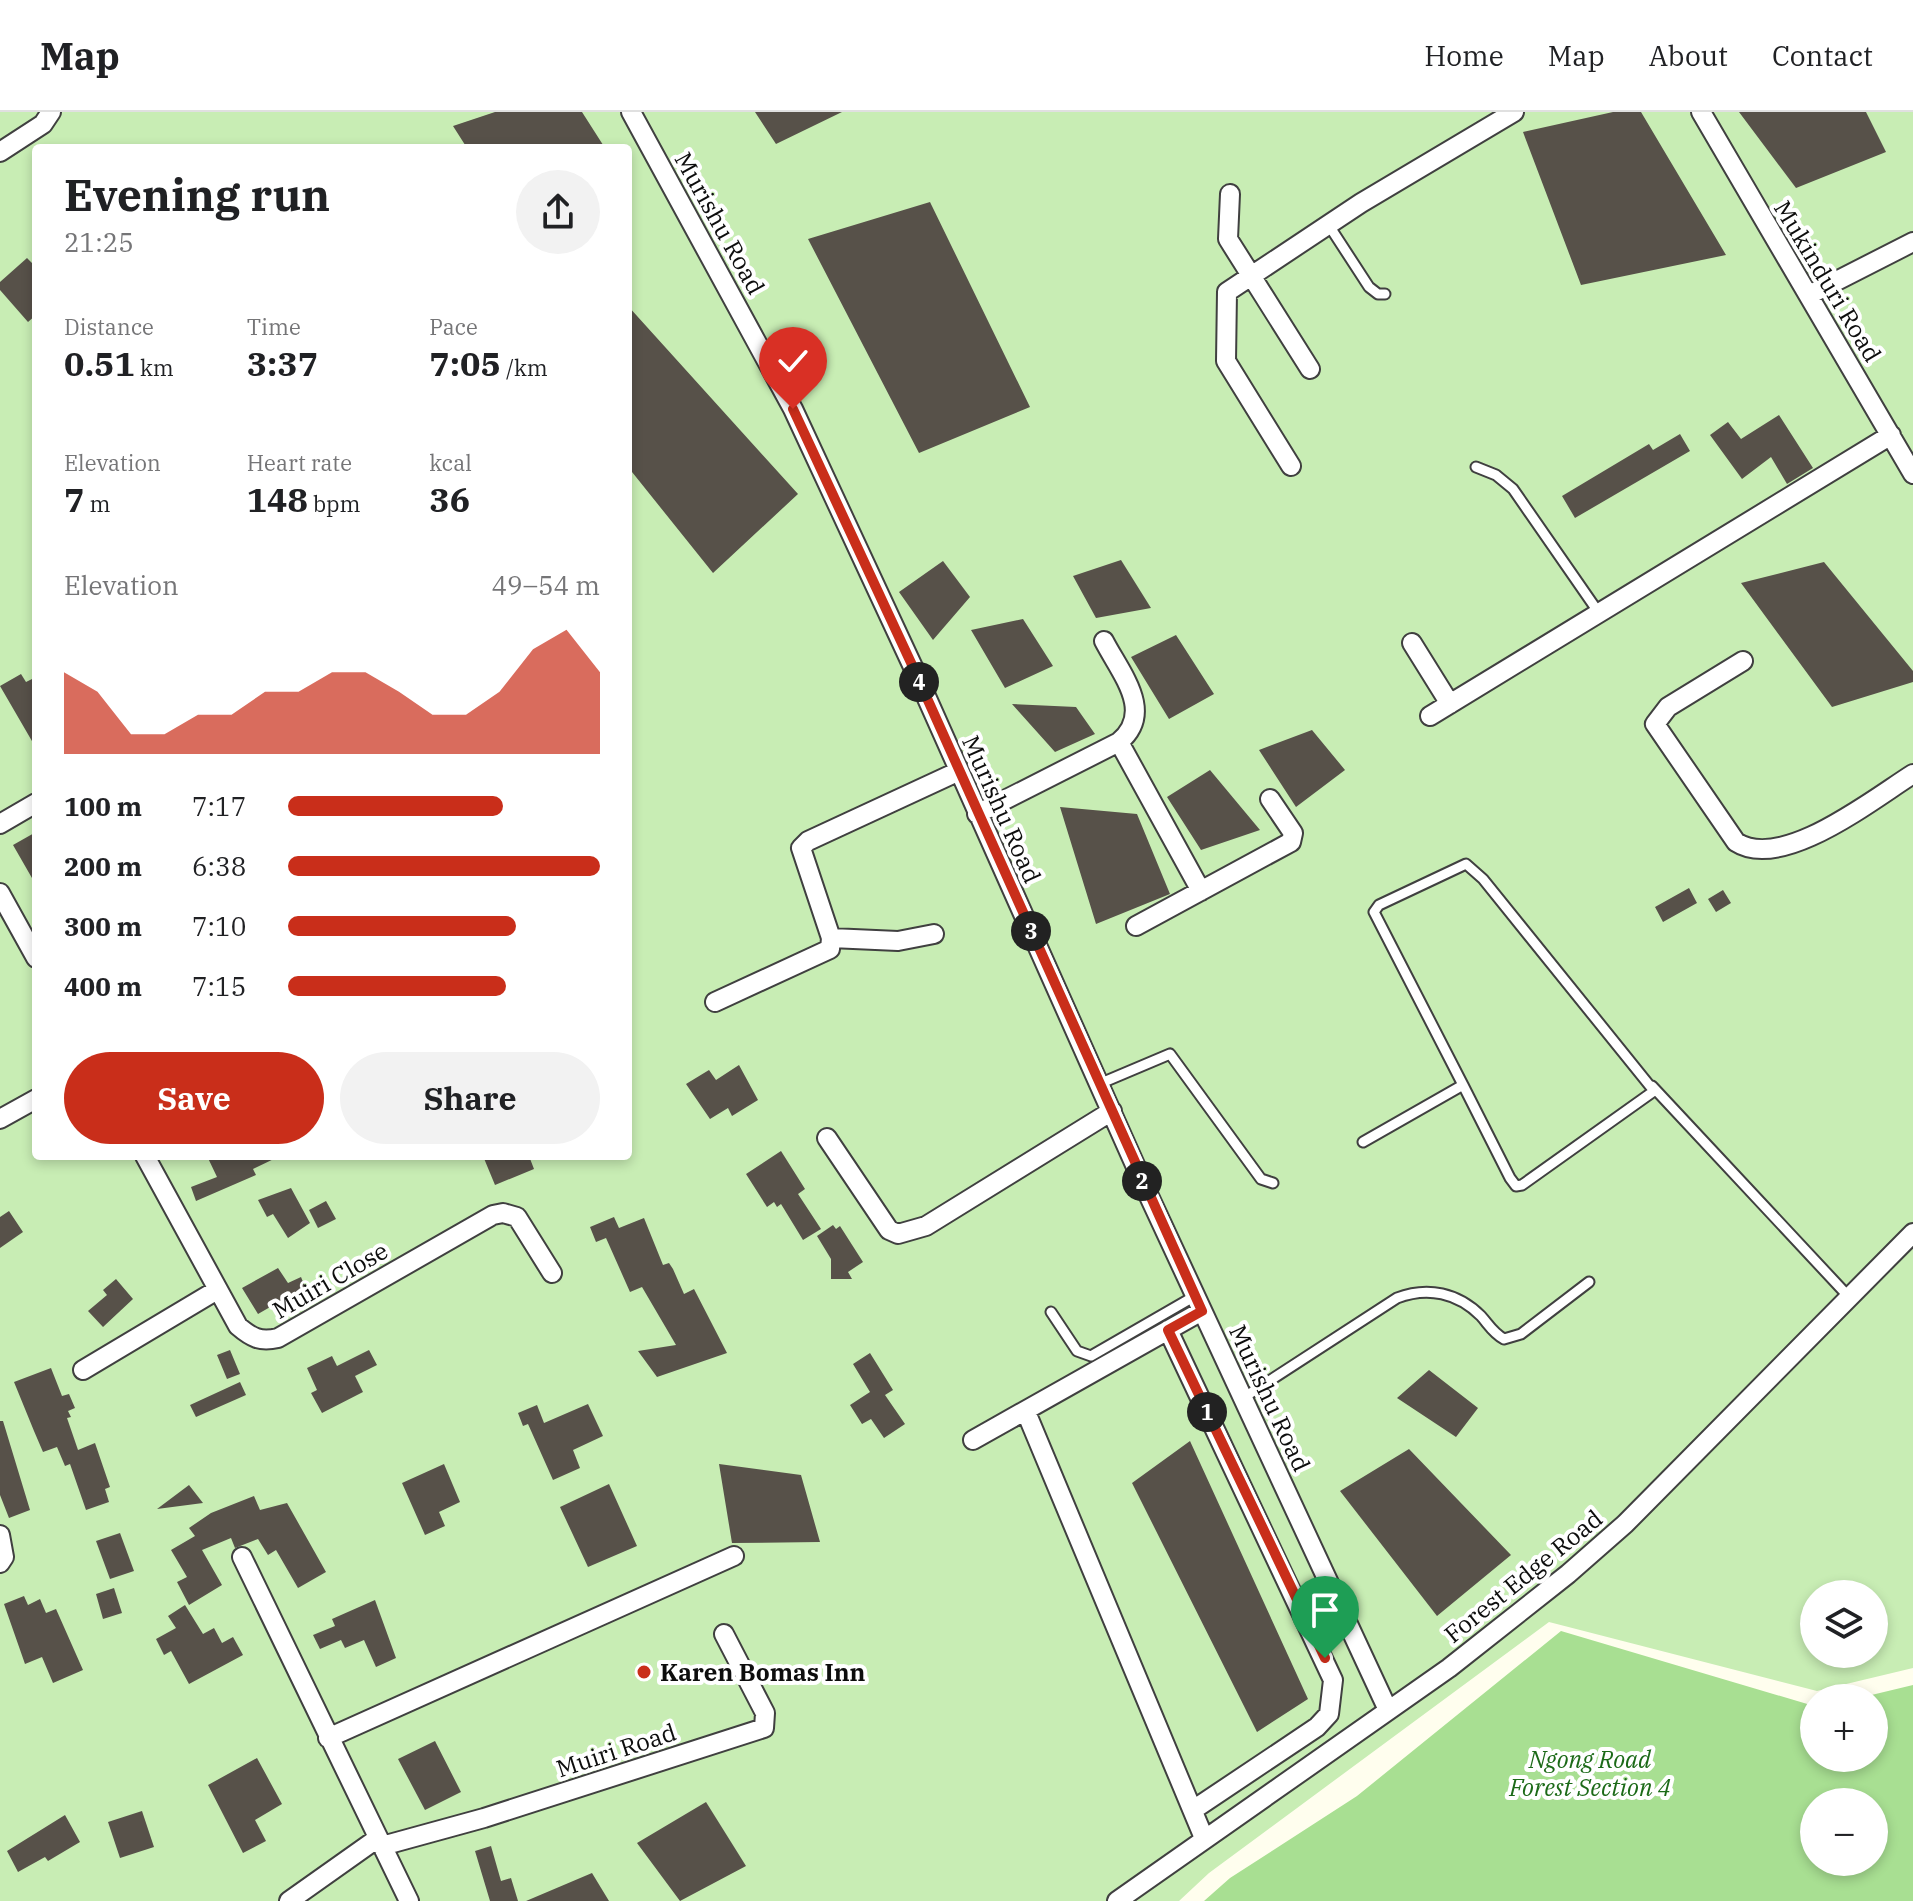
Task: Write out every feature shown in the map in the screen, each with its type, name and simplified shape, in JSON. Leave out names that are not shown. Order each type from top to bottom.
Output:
[{"type":"street","points":[[0,152],[43,124],[51,112]]},
{"type":"street","name":"Murishu Road","points":[[631,112],[793,409],[913,667],[957,772],[1199,1303],[1388,1710]]},
{"type":"street","points":[[1291,466],[1226,361],[1227,292],[1249,274],[1361,203],[1514,112]]},
{"type":"street","name":"Mukinduri Road","points":[[1701,112],[1913,474]]},
{"type":"street","points":[[1230,194],[1228,239],[1310,369]]},
{"type":"street","points":[[1809,295],[1913,242]]},
{"type":"street","points":[[1430,716],[1891,435]]},
{"type":"street","points":[[977,814],[1119,742],[1137,720],[1137,706],[1104,641]]},
{"type":"street","points":[[1412,643],[1450,704]]},
{"type":"street","points":[[1743,661],[1668,707],[1655,724],[1736,842],[1757,851],[1792,844],[1913,774]]},
{"type":"street","points":[[1119,742],[1201,891]]},
{"type":"street","points":[[715,1002],[830,949],[831,938],[801,848],[808,841],[957,772]]},
{"type":"street","points":[[1136,926],[1293,840],[1293,833],[1270,799]]},
{"type":"street","points":[[0,824],[32,805]]},
{"type":"street","points":[[0,893],[32,951]]},
{"type":"street","points":[[831,938],[898,941],[934,934]]},
{"type":"street","points":[[0,1119],[32,1101]]},
{"type":"street","points":[[827,1138],[889,1230],[898,1234],[926,1226],[1112,1111]]},
{"type":"street","name":"Muiri Close","points":[[147,1160],[238,1326],[250,1337],[264,1341],[278,1338],[493,1215],[503,1213],[517,1217],[552,1273]]},
{"type":"street","name":"Forest Edge Road","points":[[1117,1901],[1388,1710],[1532,1602],[1625,1524],[1913,1233]]},
{"type":"street","points":[[83,1370],[217,1290]]},
{"type":"street","points":[[973,1440],[1168,1330],[1199,1303]]},
{"type":"street","points":[[1168,1330],[1333,1680],[1329,1714],[1317,1727],[1193,1810]]},
{"type":"street","points":[[1026,1412],[1204,1838]]},
{"type":"street","points":[[0,1535],[4,1557],[0,1563]]},
{"type":"street","points":[[328,1738],[734,1556]]},
{"type":"street","points":[[242,1557],[409,1901]]},
{"type":"street","name":"Muiri Road","points":[[380,1842],[484,1818],[764,1728],[765,1713],[724,1634]]},
{"type":"street","points":[[289,1901],[380,1842]]},
{"type":"lane","points":[[1328,224],[1372,292],[1385,294]]},
{"type":"lane","points":[[1476,467],[1496,475],[1513,489],[1599,613]]},
{"type":"lane","points":[[1652,1086],[1652,1095],[1545,1171],[1516,1186],[1374,912],[1379,905],[1466,864],[1483,879],[1652,1086],[1849,1297]]},
{"type":"lane","points":[[1099,1084],[1170,1054],[1261,1179],[1273,1183]]},
{"type":"lane","points":[[1363,1142],[1463,1085]]},
{"type":"lane","points":[[1243,1398],[1397,1298],[1411,1293],[1429,1291],[1456,1298],[1469,1305],[1504,1339],[1521,1334],[1589,1282]]},
{"type":"lane","points":[[1051,1312],[1077,1351],[1091,1356],[1199,1303]]},
{"type":"green space","points":[[0,112],[1913,112],[1913,1668],[1846,1684],[1800,1684],[1800,1687],[1549,1622],[1209,1873],[1179,1901],[0,1901]]},
{"type":"green space","name":"Ngong Road Forest Section 4","points":[[1561,1631],[1800,1702],[1800,1772],[1888,1772],[1888,1691],[1913,1685],[1913,1901],[1204,1901],[1230,1878],[1357,1796]]},
{"type":"building","points":[[495,112],[582,112],[602,144],[464,144],[453,126]]},
{"type":"building","points":[[755,112],[842,112],[776,144]]},
{"type":"building","points":[[1613,112],[1641,112],[1726,255],[1581,285],[1523,132]]},
{"type":"building","points":[[1739,112],[1866,112],[1886,152],[1796,188]]},
{"type":"building","points":[[930,202],[1030,407],[919,453],[808,239]]},
{"type":"building","points":[[27,258],[32,263],[32,318],[28,322],[0,290],[0,282]]},
{"type":"building","points":[[632,310],[798,494],[713,573],[632,472]]},
{"type":"building","points":[[1779,415],[1813,468],[1787,484],[1771,457],[1742,479],[1710,435],[1728,422],[1741,439]]},
{"type":"building","points":[[1680,434],[1690,451],[1575,518],[1562,496],[1649,444],[1653,450]]},
{"type":"building","points":[[1121,560],[1151,608],[1096,618],[1073,576]]},
{"type":"building","points":[[943,561],[970,597],[933,640],[899,592]]},
{"type":"building","points":[[1824,562],[1913,671],[1913,682],[1832,707],[1741,583]]},
{"type":"building","points":[[1023,619],[1053,666],[1005,688],[971,630]]},
{"type":"building","points":[[1176,635],[1214,694],[1169,719],[1131,657]]},
{"type":"building","points":[[21,674],[26,682],[32,679],[32,741],[0,686]]},
{"type":"building","points":[[1012,704],[1076,707],[1095,734],[1055,752]]},
{"type":"building","points":[[1312,730],[1345,770],[1296,807],[1259,750]]},
{"type":"building","points":[[1210,770],[1260,830],[1201,850],[1167,797]]},
{"type":"building","points":[[1060,807],[1137,814],[1170,894],[1096,924]]},
{"type":"building","points":[[32,834],[32,878],[13,845]]},
{"type":"building","points":[[1689,888],[1697,903],[1663,922],[1655,907]]},
{"type":"building","points":[[1723,890],[1731,903],[1716,912],[1708,899]]},
{"type":"building","points":[[739,1065],[758,1100],[732,1116],[728,1108],[710,1119],[686,1084],[709,1070],[716,1080]]},
{"type":"building","points":[[781,1151],[805,1189],[798,1194],[821,1229],[803,1240],[781,1204],[777,1207],[774,1202],[767,1207],[746,1174]]},
{"type":"building","points":[[209,1160],[272,1160],[253,1169],[256,1175],[196,1201],[191,1187],[217,1177]]},
{"type":"building","points":[[485,1160],[531,1160],[534,1169],[495,1185]]},
{"type":"building","points":[[291,1188],[310,1223],[288,1238],[273,1214],[267,1217],[258,1200]]},
{"type":"building","points":[[326,1201],[336,1219],[318,1228],[309,1210]]},
{"type":"building","points":[[9,1211],[23,1232],[0,1248],[0,1217]]},
{"type":"building","points":[[614,1217],[619,1228],[644,1218],[663,1265],[669,1263],[684,1294],[694,1289],[727,1353],[657,1377],[638,1351],[676,1345],[642,1287],[630,1292],[606,1238],[596,1242],[590,1227]]},
{"type":"building","points":[[833,1225],[836,1229],[840,1226],[863,1262],[848,1272],[852,1279],[831,1279],[831,1259],[817,1236]]},
{"type":"building","points":[[278,1268],[288,1283],[301,1277],[308,1294],[286,1304],[284,1299],[258,1314],[242,1288]]},
{"type":"building","points":[[116,1279],[133,1299],[103,1327],[88,1311],[107,1295],[103,1290]]},
{"type":"building","points":[[230,1350],[240,1374],[227,1379],[217,1355]]},
{"type":"building","points":[[369,1350],[377,1365],[355,1376],[363,1392],[322,1413],[311,1393],[317,1390],[307,1368],[332,1356],[337,1366]]},
{"type":"building","points":[[870,1353],[893,1390],[885,1395],[905,1424],[884,1438],[871,1419],[862,1424],[850,1405],[870,1392],[853,1364]]},
{"type":"building","points":[[51,1368],[62,1396],[69,1394],[75,1408],[68,1411],[71,1417],[67,1418],[78,1450],[95,1443],[110,1487],[105,1489],[109,1502],[86,1510],[70,1464],[65,1466],[57,1447],[43,1452],[14,1382]]},
{"type":"building","points":[[1429,1370],[1478,1408],[1456,1437],[1397,1398]]},
{"type":"building","points":[[240,1382],[246,1395],[196,1417],[190,1405]]},
{"type":"building","points":[[588,1404],[603,1436],[573,1450],[580,1468],[553,1480],[528,1424],[523,1426],[518,1413],[537,1405],[544,1423]]},
{"type":"building","points":[[0,1421],[3,1421],[30,1510],[9,1518],[0,1495]]},
{"type":"building","points":[[1190,1441],[1308,1699],[1257,1732],[1132,1483]]},
{"type":"building","points":[[1409,1449],[1511,1555],[1437,1616],[1340,1491]]},
{"type":"building","points":[[444,1464],[460,1502],[439,1512],[445,1526],[425,1535],[402,1483]]},
{"type":"building","points":[[719,1464],[801,1475],[820,1542],[732,1543]]},
{"type":"building","points":[[609,1484],[637,1546],[588,1567],[560,1507]]},
{"type":"building","points":[[189,1485],[203,1503],[157,1509]]},
{"type":"building","points":[[254,1496],[260,1510],[287,1503],[326,1572],[298,1588],[276,1550],[268,1555],[258,1539],[235,1548],[231,1538],[202,1550],[222,1585],[189,1605],[177,1582],[187,1577],[171,1550],[195,1536],[189,1528],[211,1513]]},
{"type":"building","points":[[120,1533],[134,1571],[110,1579],[96,1541]]},
{"type":"building","points":[[114,1588],[122,1613],[103,1619],[96,1594]]},
{"type":"building","points":[[24,1596],[28,1605],[40,1599],[46,1613],[56,1609],[83,1670],[53,1683],[42,1657],[25,1664],[4,1604]]},
{"type":"building","points":[[375,1600],[396,1658],[376,1667],[364,1640],[345,1648],[341,1640],[320,1649],[313,1635],[335,1626],[332,1619]]},
{"type":"building","points":[[185,1605],[203,1634],[214,1628],[222,1643],[233,1637],[243,1655],[189,1684],[171,1651],[164,1655],[156,1639],[176,1628],[168,1616]]},
{"type":"building","points":[[435,1741],[461,1792],[425,1810],[398,1759]]},
{"type":"building","points":[[257,1758],[282,1804],[255,1820],[266,1841],[243,1853],[208,1785]]},
{"type":"building","points":[[706,1802],[746,1866],[680,1901],[637,1843]]},
{"type":"building","points":[[142,1811],[154,1847],[120,1858],[108,1822]]},
{"type":"building","points":[[65,1815],[80,1842],[48,1861],[45,1857],[18,1872],[7,1851]]},
{"type":"building","points":[[491,1846],[501,1881],[511,1878],[518,1901],[490,1901],[475,1851]]},
{"type":"building","points":[[592,1873],[609,1901],[526,1901]]},
{"type":"place","name":"Karen Bomas Inn","points":[[644,1672]]},
{"type":"route","points":[[793,409],[913,667],[957,772],[1058,988],[1202,1311],[1168,1330],[1325,1658]]}]
